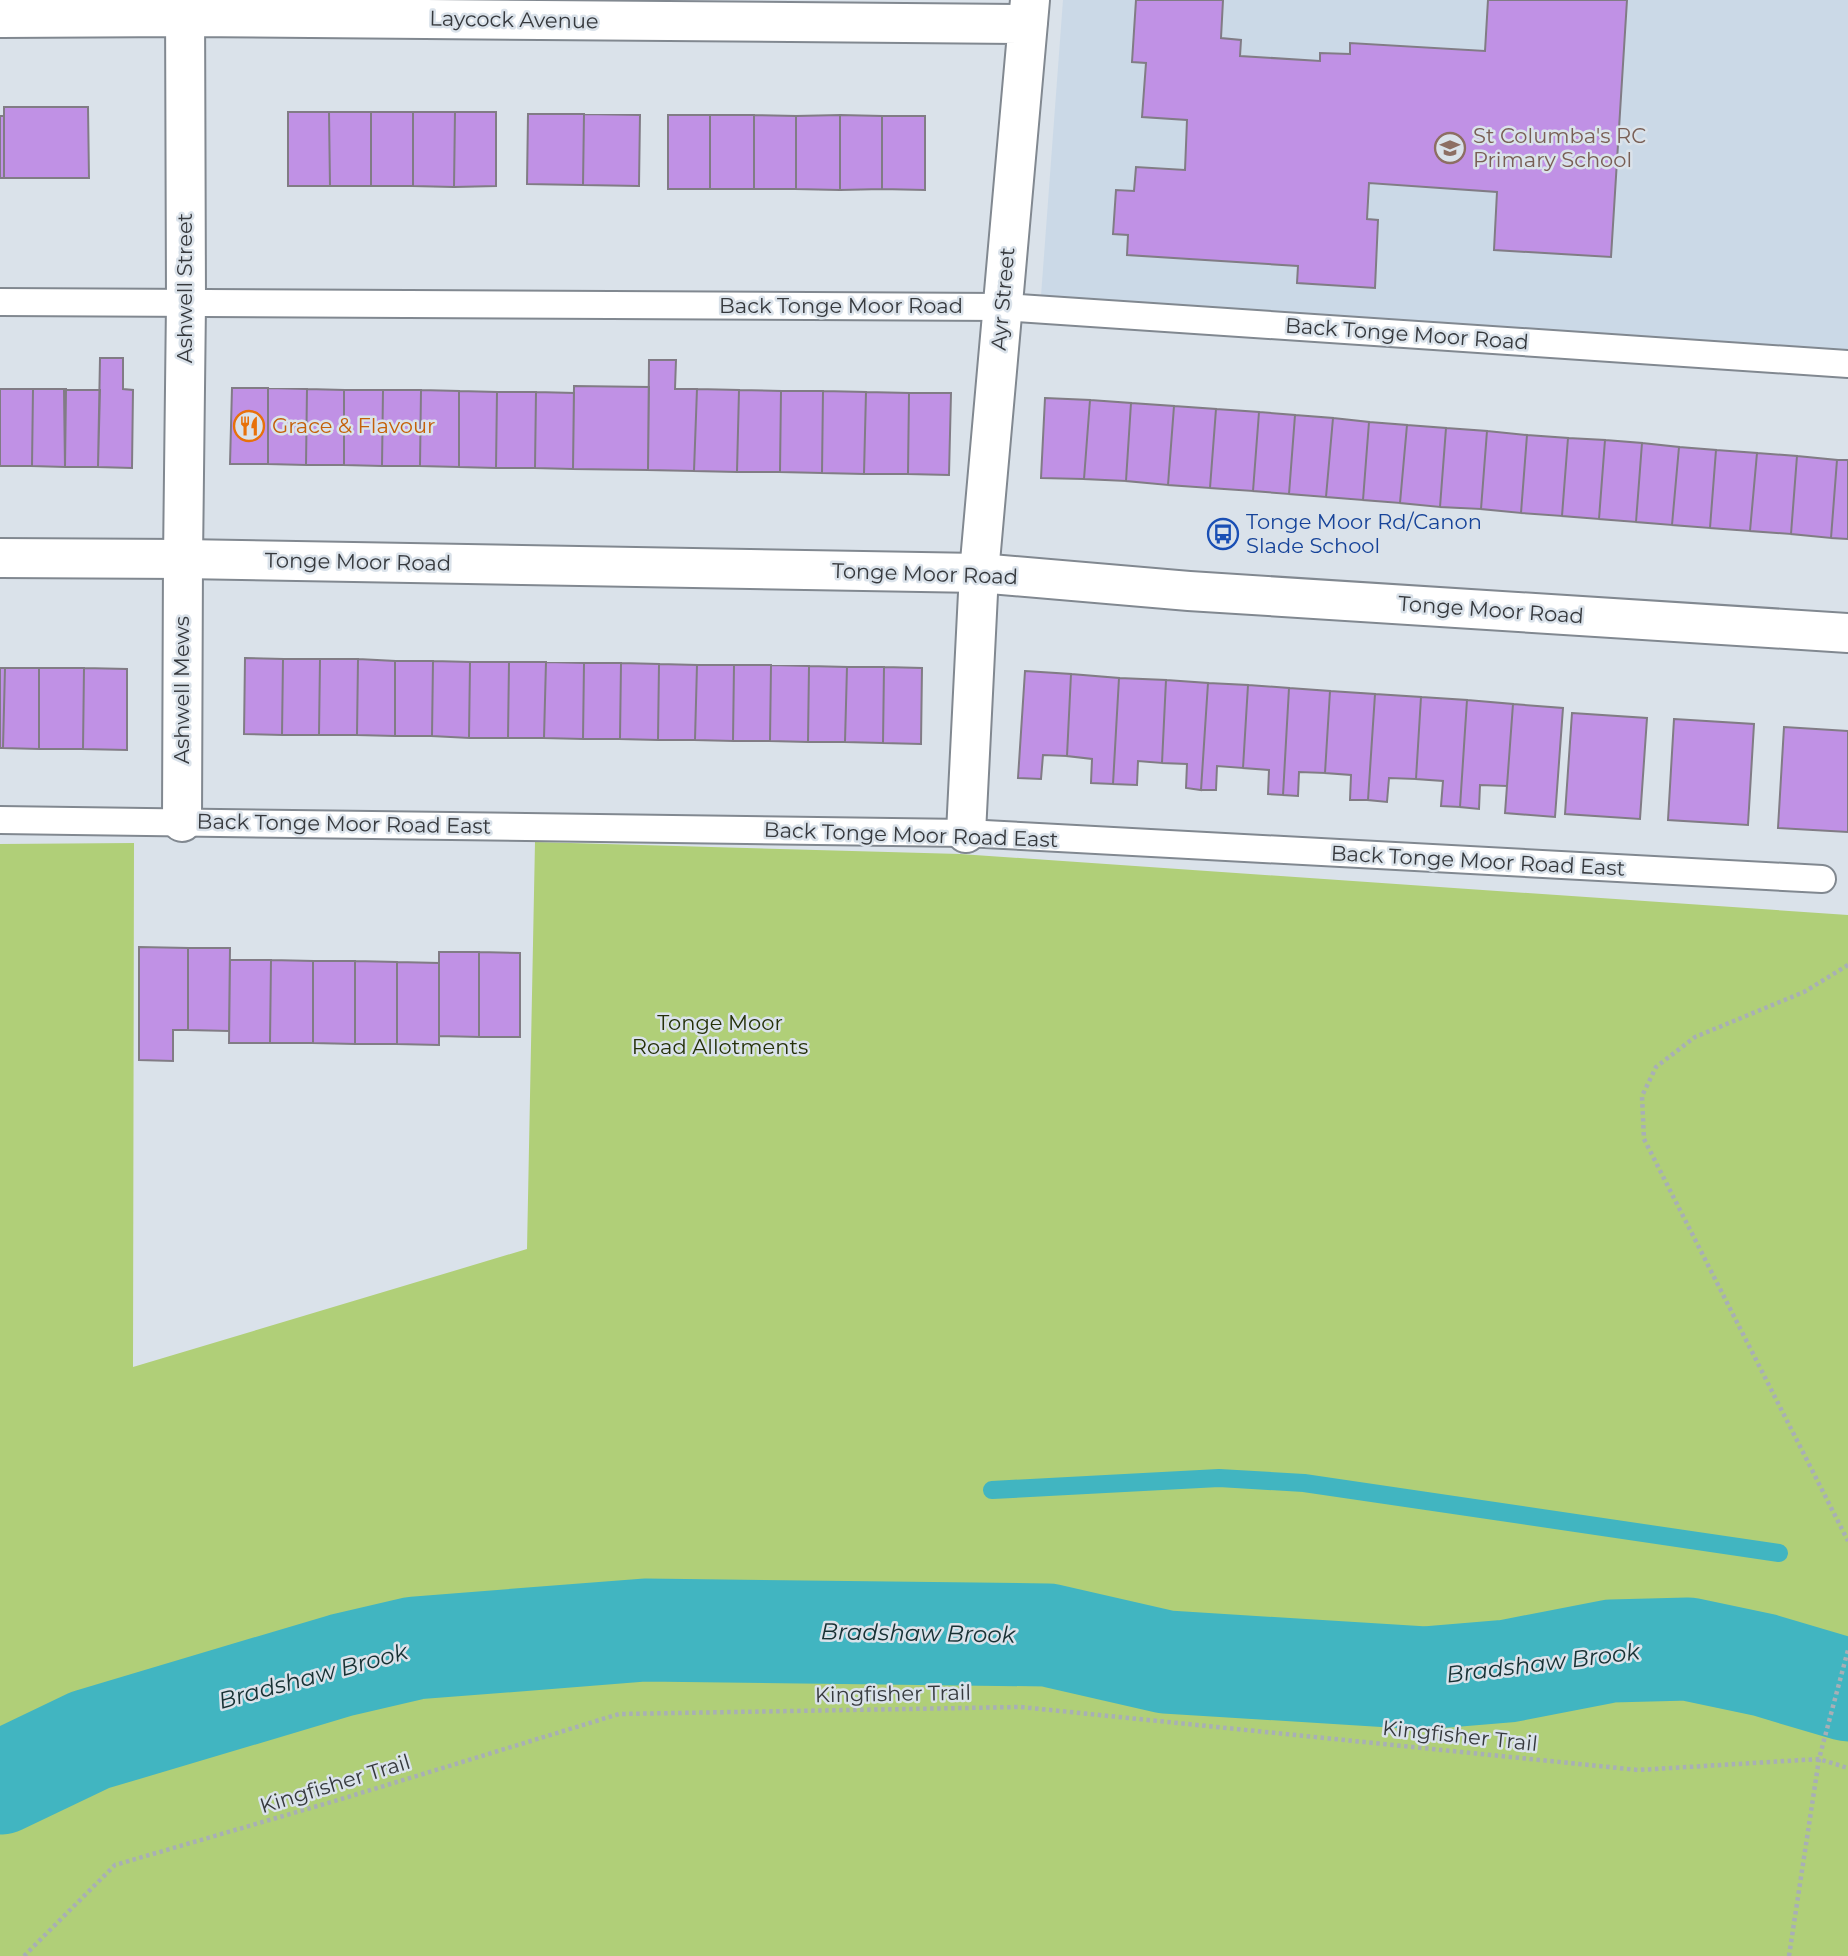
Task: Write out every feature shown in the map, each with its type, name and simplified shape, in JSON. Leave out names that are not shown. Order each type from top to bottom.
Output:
[{"type":"street","name":"Laycock Avenue","points":[[0,18],[185,8],[1029,12]]},
{"type":"street","name":"Ashwell Street","points":[[183,559],[185,8]]},
{"type":"street","name":"Ayr Street","points":[[966,833],[979,573],[1029,12]]},
{"type":"street","name":"Tonge Moor Road","points":[[0,558],[979,573],[1189,591],[1848,633]]},
{"type":"street","name":"Ashwell Mews","points":[[182,821],[183,559]]},
{"type":"lane","name":"Back Tonge Moor Road","points":[[0,302],[1003,307],[1848,363]]},
{"type":"lane","name":"Back Tonge Moor Road East","points":[[0,820],[966,833],[1822,879]]},
{"type":"path","points":[[1848,965],[1804,992],[1695,1037],[1656,1067],[1642,1096],[1644,1139],[1848,1541]]},
{"type":"path","points":[[1790,1956],[1819,1759],[1848,1650]]},
{"type":"path","name":"Kingfisher Trail","points":[[24,1956],[115,1865],[620,1714],[1021,1707],[1638,1770],[1819,1759]]},
{"type":"path","points":[[1819,1759],[1848,1768]]},
{"type":"shaded area","name":"St Columba's RC Primary School","points":[[1063,0],[1848,0],[1848,357],[1041,296]]},
{"type":"green space","name":"Tonge Moor Road Allotments","points":[[535,842],[960,854],[1848,915],[1848,1956],[0,1956],[0,844],[134,843],[133,1367],[527,1249]]},
{"type":"building","points":[[1136,0],[1223,0],[1221,38],[1241,40],[1240,56],[1320,61],[1320,53],[1350,54],[1350,43],[1485,51],[1488,0],[1627,0],[1611,257],[1494,250],[1497,192],[1369,183],[1367,219],[1378,220],[1375,288],[1297,283],[1298,266],[1127,255],[1128,235],[1113,234],[1116,190],[1134,191],[1136,167],[1185,170],[1187,120],[1142,117],[1146,63],[1132,62]]},
{"type":"building","points":[[4,107],[88,107],[89,178],[4,178]]},
{"type":"building","points":[[288,112],[329,112],[330,186],[288,186]]},
{"type":"building","points":[[329,112],[371,112],[371,186],[330,186]]},
{"type":"building","points":[[371,112],[413,112],[413,186],[371,186]]},
{"type":"building","points":[[413,112],[455,112],[454,187],[413,186]]},
{"type":"building","points":[[455,112],[496,112],[496,186],[454,187]]},
{"type":"building","points":[[528,114],[584,114],[583,185],[527,184]]},
{"type":"building","points":[[584,114],[640,115],[639,186],[583,185]]},
{"type":"building","points":[[668,115],[710,115],[710,189],[668,189]]},
{"type":"building","points":[[710,115],[754,115],[754,189],[710,189]]},
{"type":"building","points":[[754,115],[796,116],[796,189],[754,189]]},
{"type":"building","points":[[840,115],[882,116],[882,189],[840,190]]},
{"type":"building","points":[[840,115],[840,190],[796,189],[796,116]]},
{"type":"building","points":[[0,116],[4,116],[4,178],[0,178]]},
{"type":"building","points":[[882,116],[925,116],[925,190],[882,189]]},
{"type":"building","points":[[100,358],[123,358],[123,389],[133,390],[132,468],[98,467]]},
{"type":"building","points":[[649,360],[676,360],[675,389],[697,389],[694,471],[648,470]]},
{"type":"building","points":[[574,386],[649,387],[648,470],[573,469]]},
{"type":"building","name":"Grace & Flavour","points":[[232,388],[268,388],[268,464],[230,464]]},
{"type":"building","points":[[268,388],[307,389],[306,465],[268,464]]},
{"type":"building","points":[[0,389],[33,389],[32,466],[0,466]]},
{"type":"building","points":[[33,389],[66,389],[65,467],[32,466]]},
{"type":"building","points":[[307,389],[344,390],[344,465],[306,465]]},
{"type":"building","points":[[697,389],[739,390],[737,472],[694,471]]},
{"type":"building","points":[[64,390],[100,390],[98,467],[65,467]]},
{"type":"building","points":[[344,390],[383,390],[382,466],[344,465]]},
{"type":"building","points":[[383,390],[421,390],[420,466],[382,466]]},
{"type":"building","points":[[421,390],[459,391],[459,467],[420,466]]},
{"type":"building","points":[[739,390],[781,391],[780,472],[737,472]]},
{"type":"building","points":[[459,391],[497,392],[496,468],[459,467]]},
{"type":"building","points":[[781,391],[823,391],[822,473],[780,472]]},
{"type":"building","points":[[823,391],[866,392],[864,474],[822,473]]},
{"type":"building","points":[[497,392],[536,392],[535,468],[496,468]]},
{"type":"building","points":[[536,392],[574,393],[573,469],[535,468]]},
{"type":"building","points":[[866,392],[909,393],[908,474],[864,474]]},
{"type":"building","points":[[909,393],[951,393],[949,475],[908,474]]},
{"type":"building","points":[[1045,398],[1090,400],[1084,479],[1041,478]]},
{"type":"building","points":[[1090,400],[1131,403],[1126,481],[1084,479]]},
{"type":"building","points":[[1131,403],[1174,406],[1168,485],[1126,481]]},
{"type":"building","points":[[1174,406],[1216,409],[1210,488],[1168,485]]},
{"type":"building","points":[[1216,409],[1259,412],[1253,491],[1210,488]]},
{"type":"building","points":[[1259,412],[1295,415],[1289,494],[1253,491]]},
{"type":"building","points":[[1295,415],[1333,418],[1326,497],[1289,494]]},
{"type":"building","points":[[1333,418],[1369,422],[1363,500],[1326,497]]},
{"type":"building","points":[[1369,422],[1407,425],[1400,503],[1363,500]]},
{"type":"building","points":[[1407,425],[1446,428],[1440,507],[1400,503]]},
{"type":"building","points":[[1446,428],[1487,431],[1481,509],[1440,507]]},
{"type":"building","points":[[1487,431],[1527,435],[1521,513],[1481,509]]},
{"type":"building","points":[[1527,435],[1568,438],[1562,516],[1521,513]]},
{"type":"building","points":[[1568,438],[1605,440],[1599,519],[1562,516]]},
{"type":"building","points":[[1605,440],[1642,443],[1636,522],[1599,519]]},
{"type":"building","points":[[1642,443],[1679,447],[1672,525],[1636,522]]},
{"type":"building","points":[[1679,447],[1716,450],[1710,528],[1672,525]]},
{"type":"building","points":[[1716,450],[1757,453],[1750,531],[1710,528]]},
{"type":"building","points":[[1757,453],[1797,456],[1791,534],[1750,531]]},
{"type":"building","points":[[1797,456],[1837,460],[1831,538],[1791,534]]},
{"type":"building","points":[[1837,460],[1848,460],[1848,539],[1831,538]]},
{"type":"building","points":[[245,658],[283,659],[282,735],[244,734]]},
{"type":"building","points":[[283,659],[320,659],[319,735],[282,735]]},
{"type":"building","points":[[320,659],[358,659],[357,735],[319,735]]},
{"type":"building","points":[[358,659],[395,661],[395,736],[357,735]]},
{"type":"building","points":[[395,661],[433,661],[432,736],[395,736]]},
{"type":"building","points":[[433,661],[470,662],[469,738],[432,736]]},
{"type":"building","points":[[470,662],[509,662],[508,738],[469,738]]},
{"type":"building","points":[[509,662],[546,662],[544,738],[508,738]]},
{"type":"building","points":[[546,662],[584,663],[583,739],[544,738]]},
{"type":"building","points":[[584,663],[621,663],[620,739],[583,739]]},
{"type":"building","points":[[621,663],[659,664],[658,740],[620,739]]},
{"type":"building","points":[[659,664],[697,665],[695,740],[658,740]]},
{"type":"building","points":[[697,665],[734,665],[733,741],[695,740]]},
{"type":"building","points":[[734,665],[771,665],[770,741],[733,741]]},
{"type":"building","points":[[771,665],[809,666],[808,742],[770,741]]},
{"type":"building","points":[[809,666],[847,667],[845,742],[808,742]]},
{"type":"building","points":[[847,667],[884,667],[883,743],[845,742]]},
{"type":"building","points":[[884,667],[922,668],[921,744],[883,743]]},
{"type":"building","points":[[0,668],[5,668],[3,748],[0,748]]},
{"type":"building","points":[[5,668],[39,668],[39,749],[3,748]]},
{"type":"building","points":[[39,668],[84,668],[83,749],[39,749]]},
{"type":"building","points":[[84,668],[127,669],[127,750],[83,749]]},
{"type":"building","points":[[1025,671],[1071,674],[1067,756],[1043,755],[1041,779],[1018,778]]},
{"type":"building","points":[[1071,674],[1119,678],[1113,784],[1091,783],[1092,759],[1067,756]]},
{"type":"building","points":[[1119,678],[1166,680],[1162,763],[1138,761],[1137,785],[1113,784]]},
{"type":"building","points":[[1166,680],[1208,683],[1201,790],[1186,788],[1187,764],[1162,763]]},
{"type":"building","points":[[1208,683],[1248,685],[1243,768],[1217,766],[1216,790],[1201,790]]},
{"type":"building","points":[[1248,685],[1289,688],[1283,795],[1268,794],[1269,770],[1243,768]]},
{"type":"building","points":[[1289,688],[1330,691],[1325,773],[1299,772],[1298,796],[1283,795]]},
{"type":"building","points":[[1330,691],[1375,694],[1368,800],[1350,800],[1351,775],[1325,773]]},
{"type":"building","points":[[1375,694],[1421,697],[1416,779],[1389,778],[1387,802],[1368,800]]},
{"type":"building","points":[[1421,697],[1467,700],[1460,807],[1441,806],[1443,781],[1416,779]]},
{"type":"building","points":[[1467,700],[1513,704],[1507,786],[1480,785],[1479,809],[1460,807]]},
{"type":"building","points":[[1513,704],[1563,708],[1555,817],[1505,813]]},
{"type":"building","points":[[1572,713],[1647,718],[1640,819],[1565,814]]},
{"type":"building","points":[[1674,719],[1754,724],[1748,825],[1668,820]]},
{"type":"building","points":[[1784,727],[1848,731],[1848,832],[1778,828]]},
{"type":"building","points":[[139,947],[188,948],[188,1030],[173,1030],[173,1061],[139,1060]]},
{"type":"building","points":[[188,948],[230,948],[229,1031],[188,1030]]},
{"type":"building","points":[[439,952],[479,952],[479,1037],[439,1036]]},
{"type":"building","points":[[479,952],[520,953],[520,1037],[479,1037]]},
{"type":"building","points":[[230,960],[271,960],[270,1043],[229,1043]]},
{"type":"building","points":[[271,960],[313,961],[313,1043],[270,1043]]},
{"type":"building","points":[[313,961],[355,961],[355,1044],[313,1043]]},
{"type":"building","points":[[355,961],[397,962],[397,1044],[355,1044]]},
{"type":"building","points":[[397,962],[439,963],[439,1045],[397,1044]]},
{"type":"waterway","points":[[992,1490],[1219,1478],[1304,1483],[1779,1553]]},
{"type":"waterway","name":"Bradshaw Brook","points":[[0,1783],[90,1740],[342,1665],[415,1648],[645,1630],[1048,1635],[1166,1662],[1424,1678],[1508,1671],[1611,1651],[1688,1649],[1764,1665],[1848,1690]]},
{"type":"place","name":"St Columba's RC Primary School","points":[[1450,148]]},
{"type":"place","name":"Grace & Flavour","points":[[249,426]]},
{"type":"place","name":"Tonge Moor Rd/Canon Slade School","points":[[1223,534]]}]
